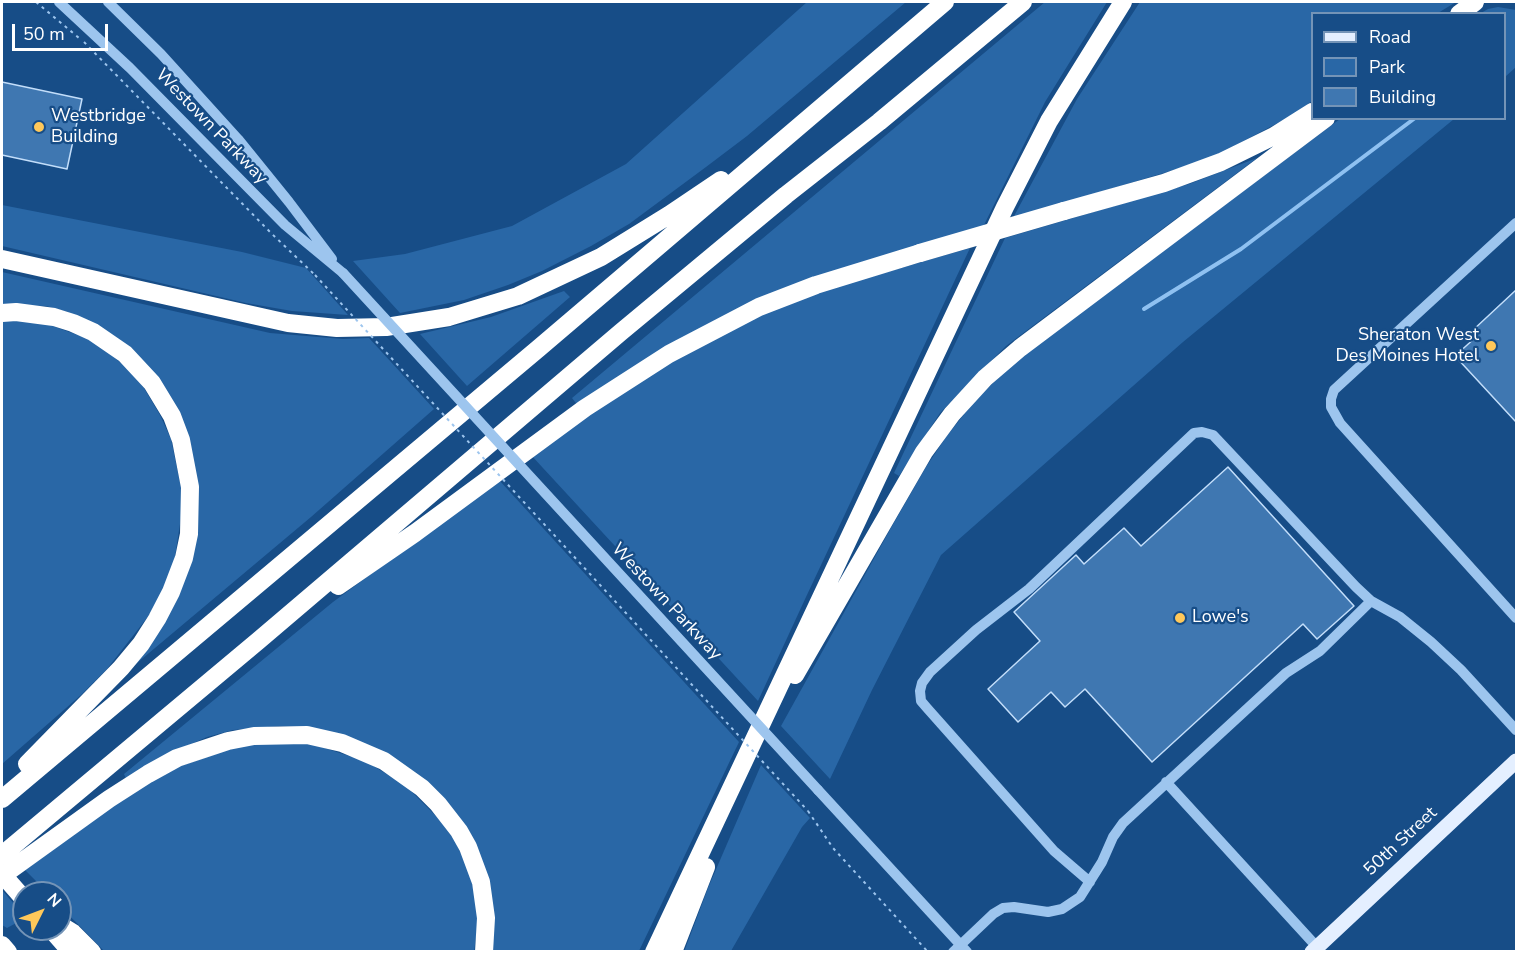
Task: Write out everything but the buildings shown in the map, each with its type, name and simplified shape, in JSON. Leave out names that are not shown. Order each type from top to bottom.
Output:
[{"type":"highway","points":[[2,799],[539,348],[945,2]]},
{"type":"highway","points":[[2,855],[621,332],[1023,2]]},
{"type":"highway","points":[[654,951],[1005,207],[1049,121],[1123,2]]},
{"type":"highway","points":[[1462,12],[1475,2]]},
{"type":"highway","points":[[258,641],[415,533],[585,408],[669,354],[769,304],[816,285],[1164,183],[1221,162],[1274,135],[1311,113]]},
{"type":"highway","points":[[2,259],[288,323],[337,328],[386,327],[449,317],[518,297],[601,257],[669,215],[813,115]]},
{"type":"highway","points":[[744,759],[924,452],[952,414],[985,378],[1020,348],[1323,120]]},
{"type":"highway","points":[[2,313],[16,312],[45,316],[73,323],[93,332],[138,368],[152,383],[172,416],[187,463],[190,511],[184,558],[171,592],[141,644],[121,668],[2,791]]},
{"type":"highway","points":[[2,875],[109,798],[177,758],[202,748],[236,739],[280,734],[307,735],[342,743],[384,761],[422,788],[438,804],[464,839],[481,882],[486,918],[484,951]]},
{"type":"highway","points":[[673,951],[718,840],[720,810]]},
{"type":"highway","points":[[72,932],[92,951]]},
{"type":"highway","points":[[2,945],[8,951]]},
{"type":"main road","name":"50th Street","points":[[1314,949],[1516,761]]},
{"type":"street","name":"Westown Parkway","points":[[59,2],[130,68],[285,225],[343,273]]},
{"type":"street","name":"Westown Parkway","points":[[108,2],[161,54],[238,139],[290,202],[343,273],[818,790],[960,949]]},
{"type":"street","points":[[1516,223],[1334,390],[1331,407],[1340,423],[1516,618]]},
{"type":"street","points":[[1090,882],[1054,851],[921,701],[922,683],[930,672],[976,630],[1029,589],[1194,433],[1202,432],[1213,435],[1356,587],[1371,601],[1400,617],[1431,642],[1461,670],[1516,730]]},
{"type":"street","points":[[960,949],[993,914],[1003,908],[1014,907],[1048,912],[1062,909],[1080,897],[1123,823],[1286,673],[1320,651],[1371,601]]},
{"type":"street","points":[[1166,782],[1314,949]]},
{"type":"path","points":[[36,2],[82,40],[248,210],[315,275],[808,811],[833,848],[928,951]]},
{"type":"green space","points":[[807,2],[906,2],[747,136],[629,224],[591,246],[508,285],[464,300],[400,313],[353,261],[405,254],[512,226],[626,164]]},
{"type":"green space","points":[[1045,2],[1107,2],[1045,102],[983,227],[844,271],[579,407],[572,398]]},
{"type":"green space","points":[[1140,2],[1456,2],[1440,12],[1311,12],[1311,102],[1291,116],[1219,154],[1177,169],[1013,218],[1077,99]]},
{"type":"green space","points":[[1498,7],[1516,10],[1516,67],[1506,76],[1506,12],[1483,12]]},
{"type":"green space","points":[[1339,120],[1453,120],[1183,342],[941,555],[872,690],[830,779],[781,726],[926,467],[973,403],[1031,349]]},
{"type":"green space","points":[[1257,158],[1006,346],[940,413],[899,476],[894,473],[1005,238],[1189,184]]},
{"type":"green space","points":[[2,205],[242,252],[306,268],[348,315],[292,311],[246,303],[2,246]]},
{"type":"green space","points":[[970,248],[758,701],[531,455],[649,371],[790,300]]},
{"type":"green space","points":[[2,272],[270,333],[343,339],[369,338],[434,409],[311,517],[124,674],[192,552],[175,408],[68,312],[46,306],[2,305]]},
{"type":"green space","points":[[564,291],[570,297],[467,386],[420,334],[491,317]]},
{"type":"green space","points":[[22,320],[47,324],[89,339],[128,369],[144,388],[171,439],[181,487],[182,511],[174,563],[150,614],[107,669],[81,695],[2,764],[2,321]]},
{"type":"green space","points":[[499,480],[739,742],[639,951],[491,951],[493,934],[445,801],[303,727],[279,726],[233,730],[207,737],[180,749],[127,781],[124,774],[333,602]]},
{"type":"green space","points":[[292,742],[315,745],[365,761],[405,785],[439,819],[455,841],[466,863],[477,907],[474,952],[104,951],[72,918],[72,881],[36,881],[25,870],[130,793],[175,768],[244,744]]},
{"type":"green space","points":[[761,765],[810,818],[802,827],[731,951],[684,952],[708,888]]},
{"type":"green space","points":[[2,890],[12,902],[12,925],[7,928],[2,925]]},
{"type":"waterway","points":[[1144,309],[1241,249],[1412,120]]},
{"type":"place","name":"Westbridge Building","points":[[39,127]]},
{"type":"place","name":"Sheraton West Des Moines Hotel","points":[[1491,346]]},
{"type":"place","name":"Lowe's","points":[[1180,618]]}]
